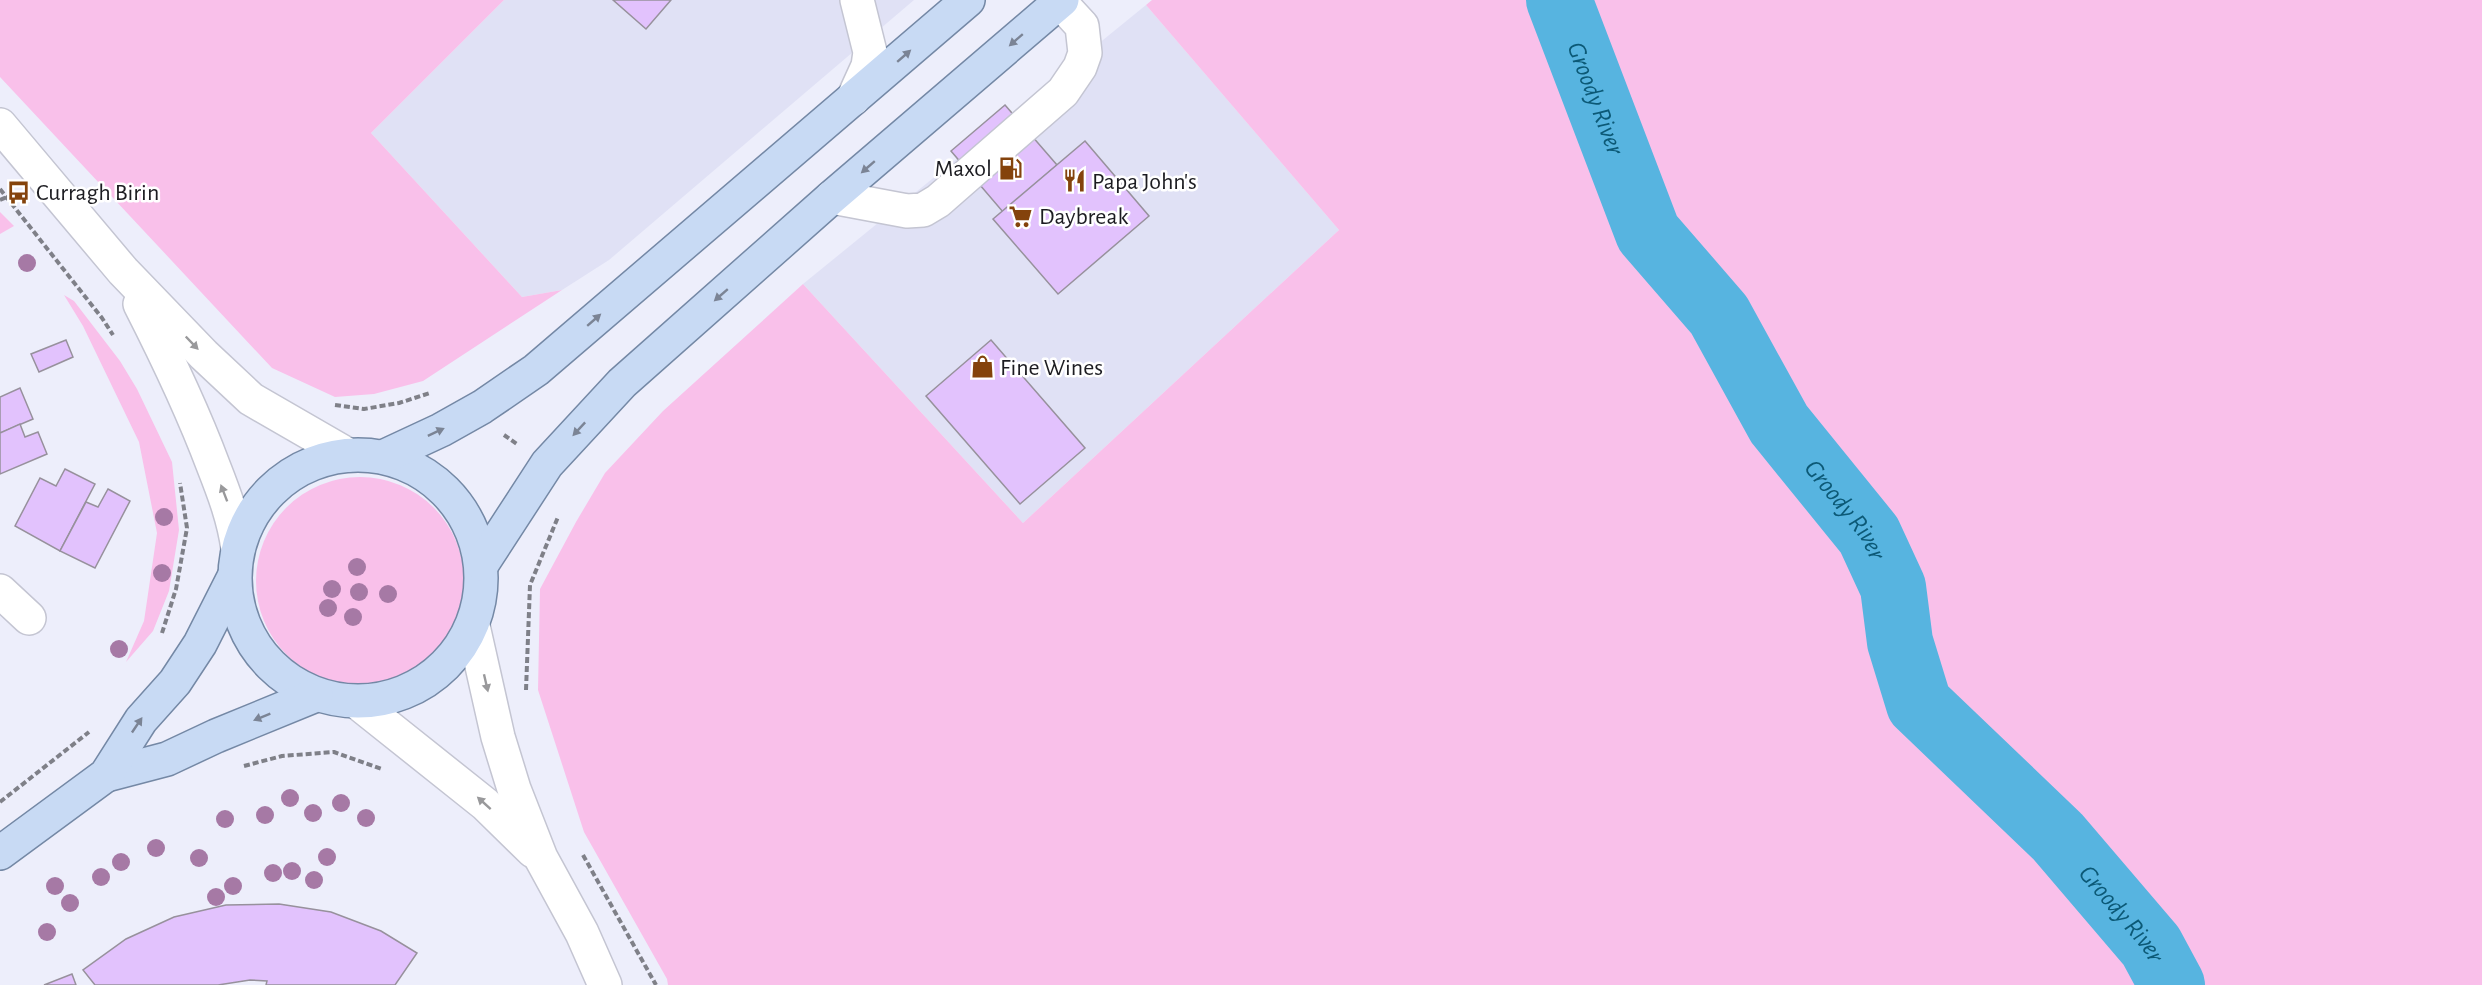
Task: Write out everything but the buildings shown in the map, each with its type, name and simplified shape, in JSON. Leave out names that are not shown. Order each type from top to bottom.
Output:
[{"type":"main road","points":[[383,457],[482,408],[536,370],[968,0]]},
{"type":"main road","points":[[482,564],[547,464],[621,383],[1058,1]]},
{"type":"main road","points":[[106,775],[141,720],[175,682],[200,644],[236,563],[252,513],[278,484],[311,464],[348,455],[383,457],[419,470],[450,495],[471,527],[482,564],[481,596],[473,626],[454,657],[427,682],[393,697],[357,702],[336,700],[316,695],[282,677],[256,650],[240,615],[236,563]]},
{"type":"main road","points":[[0,852],[106,775],[167,759],[316,695]]},
{"type":"street","points":[[853,99],[868,66],[870,52],[857,0]]},
{"type":"street","points":[[832,197],[907,211],[923,210],[938,201],[1063,92],[1080,67],[1085,53],[1082,26],[1058,1]]},
{"type":"street","points":[[0,125],[123,271],[204,355],[251,399],[348,455]]},
{"type":"street","points":[[123,271],[173,367],[201,432],[234,520],[236,563]]},
{"type":"street","points":[[0,591],[29,618]]},
{"type":"street","points":[[473,626],[498,737],[514,789],[541,858],[582,933],[605,985]]},
{"type":"street","points":[[357,702],[485,804],[541,858]]},
{"type":"path","points":[[0,189],[114,336]]},
{"type":"path","points":[[0,200],[7,197]]},
{"type":"path","points":[[328,404],[364,409],[399,404],[434,392]]},
{"type":"path","points":[[499,430],[519,446]]},
{"type":"path","points":[[169,611],[176,589],[187,528],[178,474]]},
{"type":"path","points":[[527,695],[525,688],[530,585],[563,508]]},
{"type":"path","points":[[253,763],[282,756],[333,752],[383,769]]},
{"type":"path","points":[[0,802],[56,759]]},
{"type":"path","points":[[578,846],[656,985]]},
{"type":"shaded area","points":[[0,0],[504,0],[371,133],[522,297],[562,290],[423,381],[374,394],[335,397],[272,368],[0,77]]},
{"type":"shaded area","points":[[504,0],[914,0],[609,260],[562,290],[522,297],[371,133]]},
{"type":"shaded area","points":[[1152,0],[2482,0],[2482,985],[668,985],[667,979],[584,832],[538,690],[540,589],[605,473],[663,411],[803,284],[1023,523],[1339,230],[1146,5]]},
{"type":"shaded area","points":[[1146,5],[1339,230],[1023,523],[803,284]]},
{"type":"shaded area","points":[[0,212],[14,226],[0,234]]},
{"type":"shaded area","points":[[64,295],[74,301],[120,361],[137,389],[172,462],[179,530],[169,591],[153,631],[126,662],[144,621],[157,533],[139,442],[83,326]]},
{"type":"shaded area","points":[[360,477],[380,479],[400,485],[426,501],[440,515],[456,541],[462,561],[464,581],[462,601],[456,621],[440,647],[426,661],[400,677],[380,683],[360,685],[340,683],[320,677],[294,661],[280,647],[264,621],[258,601],[256,581],[258,561],[264,541],[280,515],[294,501],[320,485],[340,479]]},
{"type":"waterway","name":"Groody River","points":[[1559,0],[1648,233],[1719,315],[1779,424],[1869,535],[1893,587],[1900,642],[1919,704],[2057,836],[2151,946],[2172,985]]},
{"type":"place","name":"Maxol","points":[[1010,168]]},
{"type":"place","name":"Papa John's","points":[[1074,181]]},
{"type":"place","name":"Curragh Birin","points":[[18,192]]},
{"type":"place","name":"Daybreak","points":[[1021,216]]},
{"type":"place","name":"Fine Wines","points":[[982,367]]}]
